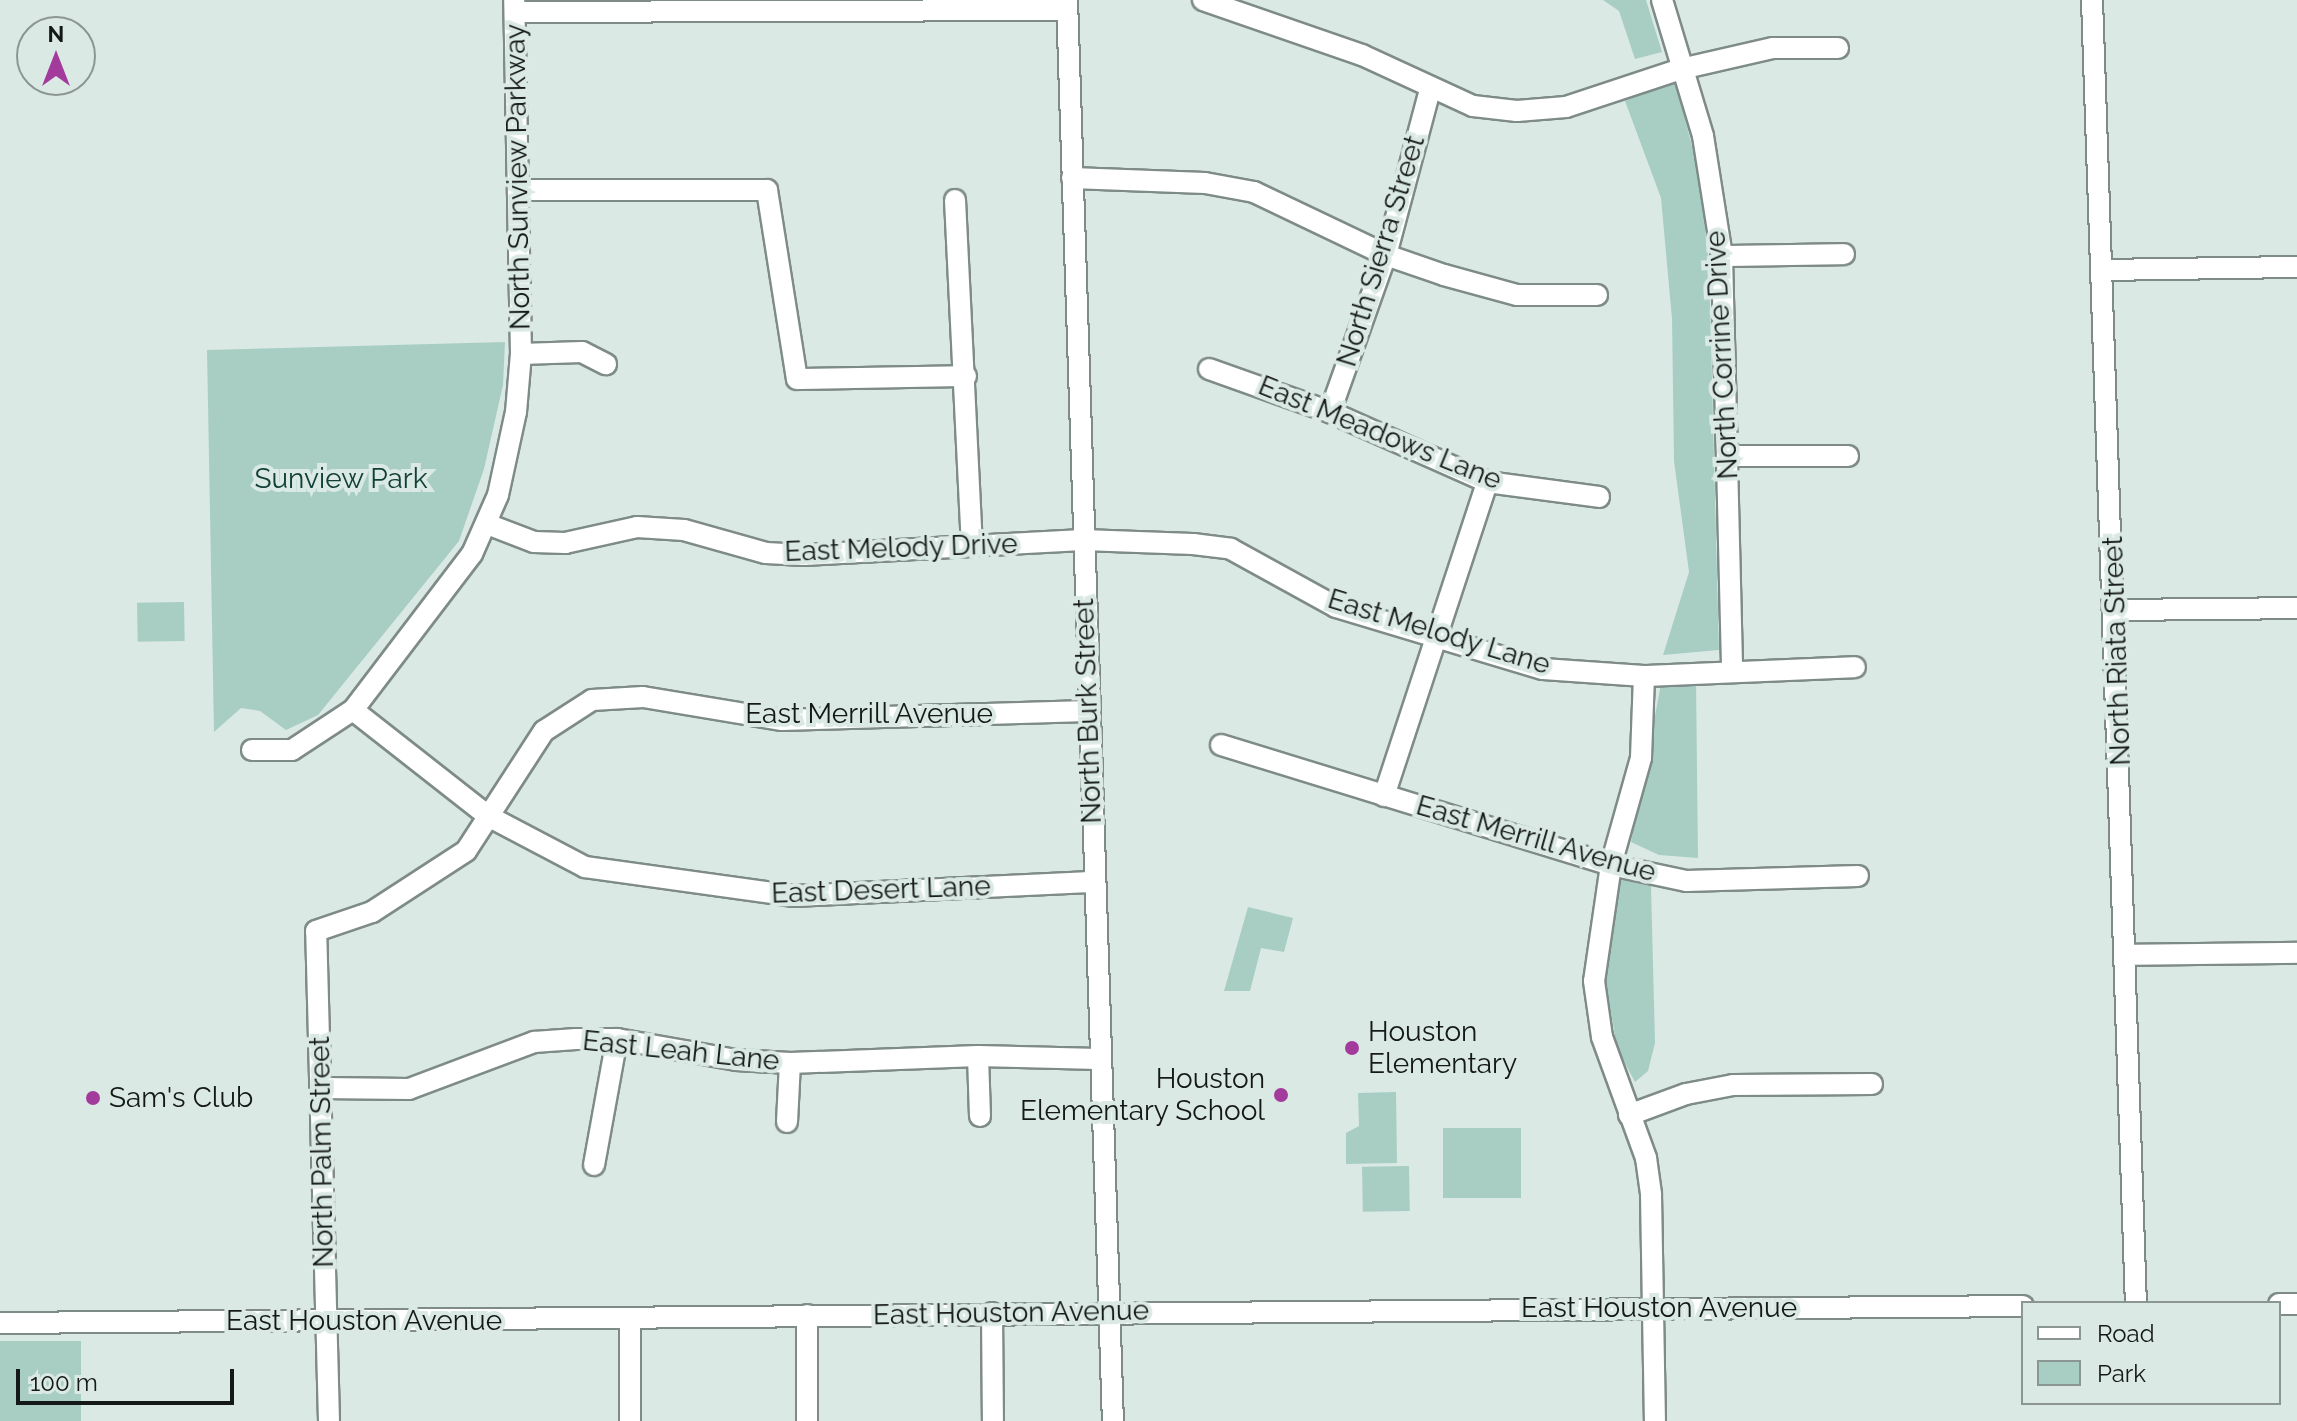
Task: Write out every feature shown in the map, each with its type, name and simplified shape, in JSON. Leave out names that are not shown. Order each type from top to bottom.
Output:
[{"type":"street","points":[[1203,0],[1362,55],[1430,90],[1473,106],[1517,111],[1566,107],[1681,69],[1773,48],[1838,48]]},
{"type":"street","name":"North Corrine Drive","points":[[1662,0],[1703,136],[1722,256],[1732,669]]},
{"type":"street","name":"North Riata Street","points":[[2092,0],[2117,610],[2124,955],[2136,1301]]},
{"type":"street","points":[[515,6],[1067,5]]},
{"type":"street","name":"North Burk Street","points":[[1067,5],[1093,882],[1113,1421]]},
{"type":"street","name":"North Sunview Parkway","points":[[353,710],[472,554],[487,524],[516,412],[521,354],[515,6]]},
{"type":"street","name":"North Sierra Street","points":[[1330,412],[1386,255],[1430,90]]},
{"type":"street","points":[[1072,178],[1205,183],[1254,192],[1386,255],[1517,295],[1597,295]]},
{"type":"street","points":[[520,190],[767,190],[797,379],[966,376]]},
{"type":"street","points":[[955,200],[972,546]]},
{"type":"street","points":[[1722,256],[1844,254]]},
{"type":"street","points":[[2103,270],[2297,267]]},
{"type":"street","name":"North Sunview Parkway","points":[[521,354],[582,352],[606,364]]},
{"type":"street","name":"East Meadows Lane","points":[[1209,369],[1330,412],[1487,482],[1599,497]]},
{"type":"street","points":[[1728,456],[1848,456]]},
{"type":"street","points":[[1384,796],[1433,636],[1487,482]]},
{"type":"street","name":"East Melody Drive","points":[[487,524],[534,542],[565,543],[637,527],[684,530],[779,554],[1083,540]]},
{"type":"street","name":"East Melody Lane","points":[[1083,540],[1231,549],[1336,607],[1543,669],[1644,676],[1732,669],[1855,667]]},
{"type":"street","points":[[2117,610],[2297,608]]},
{"type":"street","points":[[1644,676],[1641,758],[1611,865],[1594,981],[1602,1037],[1646,1158],[1651,1195],[1655,1421]]},
{"type":"street","name":"East Merrill Avenue","points":[[316,931],[372,912],[466,851],[544,731],[592,700],[643,697],[782,720],[1088,711]]},
{"type":"street","points":[[252,750],[292,750],[353,710]]},
{"type":"street","name":"East Desert Lane","points":[[353,710],[488,816],[585,867],[759,895],[1093,882]]},
{"type":"street","name":"East Merrill Avenue","points":[[1221,745],[1611,865],[1686,881],[1858,876]]},
{"type":"street","name":"North Palm Street","points":[[316,931],[329,1421]]},
{"type":"street","points":[[2124,955],[2297,953]]},
{"type":"street","points":[[594,1165],[617,1039]]},
{"type":"street","name":"East Leah Lane","points":[[321,1088],[409,1089],[534,1042],[617,1039],[736,1060],[790,1063],[978,1056],[1099,1059]]},
{"type":"street","points":[[978,1056],[980,1116]]},
{"type":"street","points":[[787,1122],[790,1063]]},
{"type":"street","points":[[1629,1115],[1686,1094],[1733,1085],[1872,1084]]},
{"type":"street","name":"East Houston Avenue","points":[[0,1323],[630,1321],[992,1313],[2021,1306]]},
{"type":"street","points":[[992,1313],[993,1421]]},
{"type":"street","points":[[807,1315],[807,1421]]},
{"type":"street","points":[[630,1321],[630,1421]]},
{"type":"green space","points":[[1603,0],[1646,0],[1662,52],[1635,59],[1619,11]]},
{"type":"green space","points":[[1675,81],[1699,173],[1709,263],[1719,650],[1663,655],[1689,572],[1674,461],[1672,319],[1661,198],[1625,101]]},
{"type":"green space","name":"Sunview Park","points":[[505,342],[503,385],[484,469],[459,541],[318,715],[286,730],[260,711],[241,708],[214,732],[207,350]]},
{"type":"green space","points":[[184,602],[185,641],[138,642],[137,603]]},
{"type":"green space","points":[[1696,680],[1698,858],[1659,855],[1631,842],[1661,684]]},
{"type":"green space","points":[[1615,878],[1651,886],[1655,1043],[1648,1071],[1635,1082],[1617,1048],[1606,983],[1606,930]]},
{"type":"green space","points":[[1248,907],[1293,918],[1284,952],[1261,948],[1250,991],[1224,991]]},
{"type":"green space","points":[[1396,1092],[1397,1163],[1346,1164],[1346,1133],[1359,1126],[1358,1093]]},
{"type":"green space","points":[[1443,1128],[1521,1128],[1521,1198],[1443,1198]]},
{"type":"green space","points":[[1409,1166],[1410,1211],[1363,1212],[1362,1167]]},
{"type":"green space","points":[[0,1341],[81,1341],[81,1421],[0,1421]]},
{"type":"place","name":"Houston Elementary","points":[[1352,1048]]},
{"type":"place","name":"Houston Elementary School","points":[[1281,1095]]},
{"type":"place","name":"Sam's Club","points":[[93,1098]]}]
